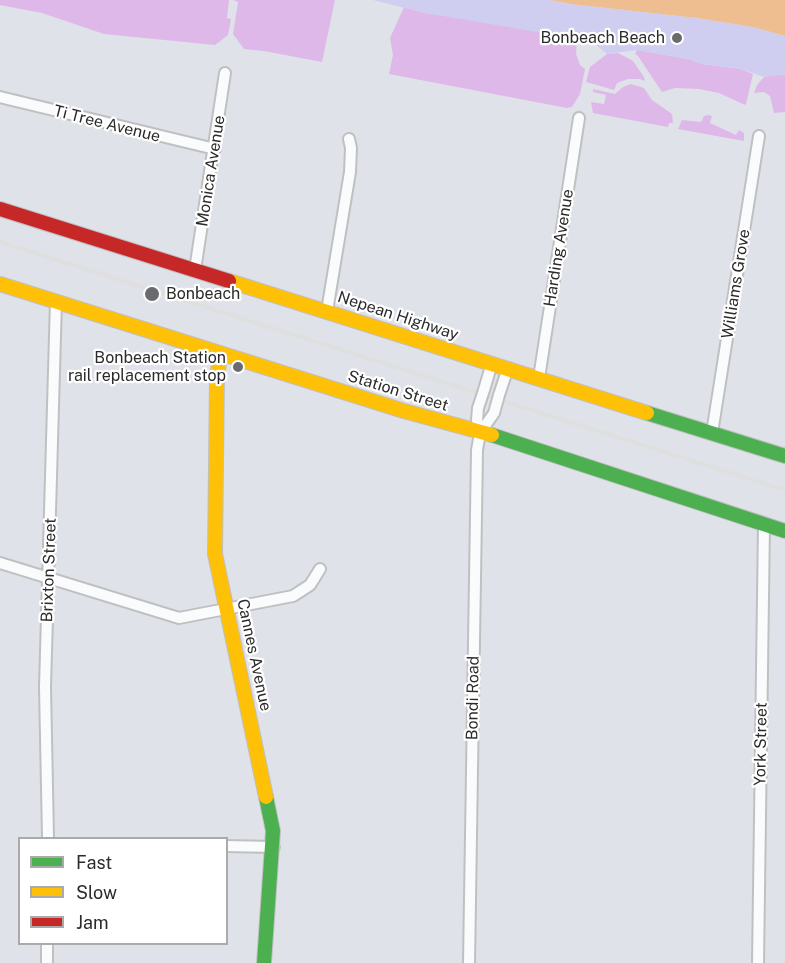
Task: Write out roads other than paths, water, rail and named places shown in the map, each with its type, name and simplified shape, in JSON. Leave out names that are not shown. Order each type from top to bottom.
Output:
[{"type":"main road","name":"Nepean Highway","points":[[0,209],[785,456]]},
{"type":"main road","name":"Station Street","points":[[0,284],[580,463],[637,484],[785,531]]},
{"type":"main road","name":"Cannes Avenue","points":[[221,354],[217,375],[215,549],[272,818],[273,847],[264,963]]},
{"type":"street","name":"Monica Avenue","points":[[195,270],[225,73]]},
{"type":"street","name":"Ti Tree Avenue","points":[[0,98],[215,149]]},
{"type":"street","name":"Harding Avenue","points":[[539,378],[579,118]]},
{"type":"street","name":"Williams Grove","points":[[712,433],[759,136]]},
{"type":"street","points":[[327,311],[350,168],[349,139]]},
{"type":"street","name":"Brixton Street","points":[[48,837],[45,687],[50,578],[56,301]]},
{"type":"street","name":"Bondi Road","points":[[469,963],[477,450],[480,433],[477,420],[478,408],[492,363]]},
{"type":"street","name":"Bondi Road","points":[[480,433],[494,413],[508,368]]},
{"type":"street","name":"York Street","points":[[758,963],[764,524]]},
{"type":"street","points":[[0,563],[176,618],[296,594],[310,585],[320,569]]},
{"type":"street","points":[[228,846],[273,847]]},
{"type":"street","points":[[47,945],[47,963]]},
{"type":"railway","points":[[0,242],[785,490]]},
{"type":"place","name":"Bonbeach Beach","points":[[677,38]]},
{"type":"place","name":"Bonbeach","points":[[152,294]]},
{"type":"place","name":"Bonbeach Station rail replacement stop","points":[[238,367]]}]
